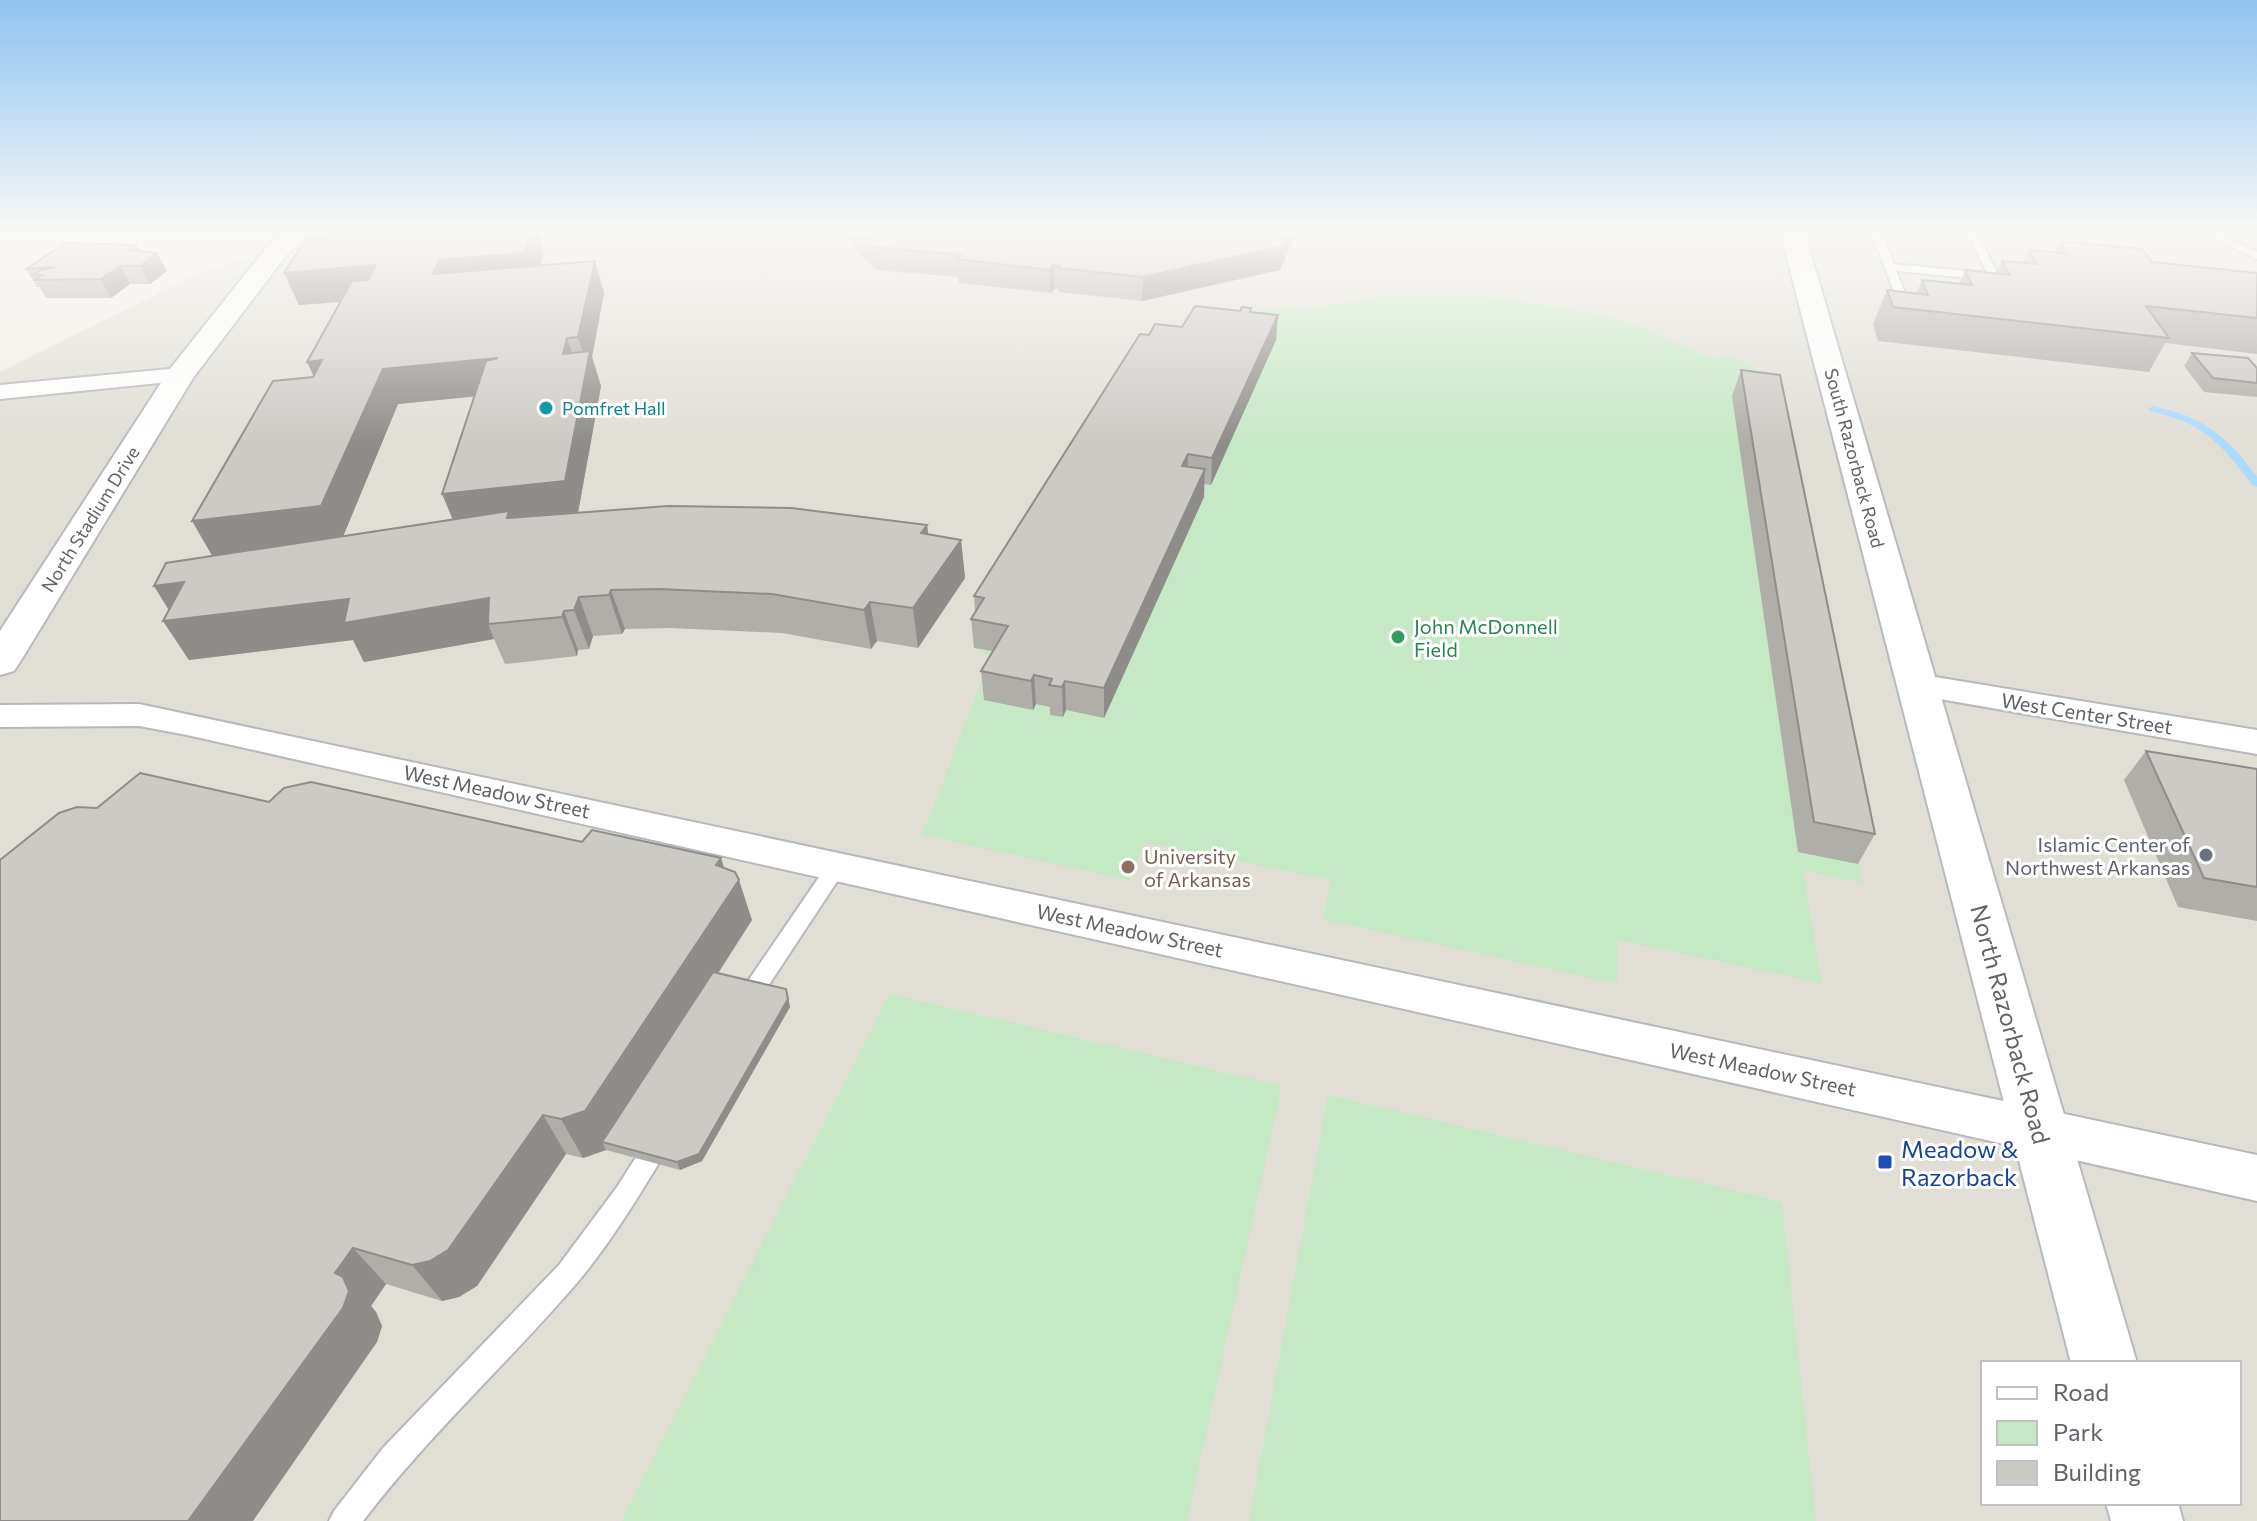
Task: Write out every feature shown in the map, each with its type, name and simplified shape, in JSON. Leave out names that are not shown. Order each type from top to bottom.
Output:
[{"type":"main road","name":"North Stadium Drive","points":[[0,662],[180,375],[237,302]]},
{"type":"main road","name":"South Razorback Road","points":[[1812,302],[1917,685]]},
{"type":"main road","name":"North Razorback Road","points":[[1917,685],[2103,1361]]},
{"type":"street","points":[[0,392],[180,375]]},
{"type":"street","name":"West Center Street","points":[[1917,685],[2257,742]]},
{"type":"street","name":"West Meadow Street","points":[[0,716],[139,715],[187,723],[2257,1178]]},
{"type":"lane","points":[[1903,302],[1928,306]]},
{"type":"lane","points":[[734,1021],[837,866]]},
{"type":"lane","points":[[344,1521],[393,1458],[568,1274],[626,1195],[676,1115]]},
{"type":"shaded area","name":"University of Arkansas","points":[[141,302],[2257,302],[2257,1521],[0,1521],[0,372]]},
{"type":"green space","name":"John McDonnell Field","points":[[1351,302],[1527,302],[1597,314],[1648,330],[1713,359],[1731,356],[1754,366],[1770,401],[1862,883],[1803,870],[1822,983],[1618,940],[1617,984],[1323,919],[1331,880],[1145,842],[1129,880],[922,835],[991,657],[974,648],[1180,330],[1289,305],[1302,310]]},
{"type":"green space","points":[[890,994],[1282,1086],[1187,1521],[621,1521]]},
{"type":"green space","points":[[1328,1095],[1782,1202],[1816,1521],[1249,1521]]},
{"type":"building","points":[[340,302],[586,302],[578,337],[567,338],[563,354],[590,351],[565,481],[442,494],[486,361],[498,358],[383,369],[321,506],[192,521],[273,381],[313,377],[322,360],[307,362]]},
{"type":"building","points":[[1891,302],[2257,302],[2257,318],[2146,306],[2169,338],[1893,307]]},
{"type":"building","points":[[1195,306],[1240,311],[1242,307],[1251,308],[1250,312],[1278,315],[1212,458],[1188,454],[1182,466],[1205,469],[1104,688],[1065,681],[1062,687],[1049,685],[1052,679],[1034,675],[1031,681],[981,671],[1008,626],[971,619],[984,598],[974,596],[1140,334],[1149,335],[1155,324],[1182,327]]},
{"type":"building","points":[[2192,353],[2248,358],[2257,368],[2257,383],[2213,378]]},
{"type":"building","points":[[1741,370],[1780,375],[1875,834],[1814,822]]},
{"type":"building","points":[[668,506],[791,508],[927,525],[921,533],[961,540],[913,608],[870,602],[864,610],[772,594],[659,589],[611,590],[609,595],[579,597],[574,610],[564,611],[562,617],[488,624],[489,598],[344,623],[349,599],[163,621],[184,582],[154,586],[166,563],[509,511],[507,518]]},
{"type":"building","points":[[2146,751],[2257,769],[2257,887],[2204,878]]},
{"type":"building","points":[[140,773],[269,802],[284,788],[311,782],[582,842],[592,830],[721,858],[716,865],[735,872],[739,880],[585,1111],[561,1119],[543,1115],[448,1250],[430,1261],[412,1265],[353,1248],[335,1273],[343,1277],[349,1291],[343,1308],[188,1521],[0,1521],[0,860],[59,813],[77,807],[97,808]]},
{"type":"building","points":[[713,972],[786,989],[788,999],[699,1154],[677,1162],[602,1142]]},
{"type":"waterway","points":[[2153,409],[2173,413],[2203,426],[2225,444],[2257,484]]},
{"type":"place","name":"Pomfret Hall","points":[[546,408]]},
{"type":"place","name":"John McDonnell Field","points":[[1398,637]]},
{"type":"place","name":"Islamic Center of Northwest Arkansas","points":[[2206,855]]},
{"type":"place","name":"University of Arkansas","points":[[1128,867]]},
{"type":"place","name":"Meadow & Razorback","points":[[1885,1162]]}]
